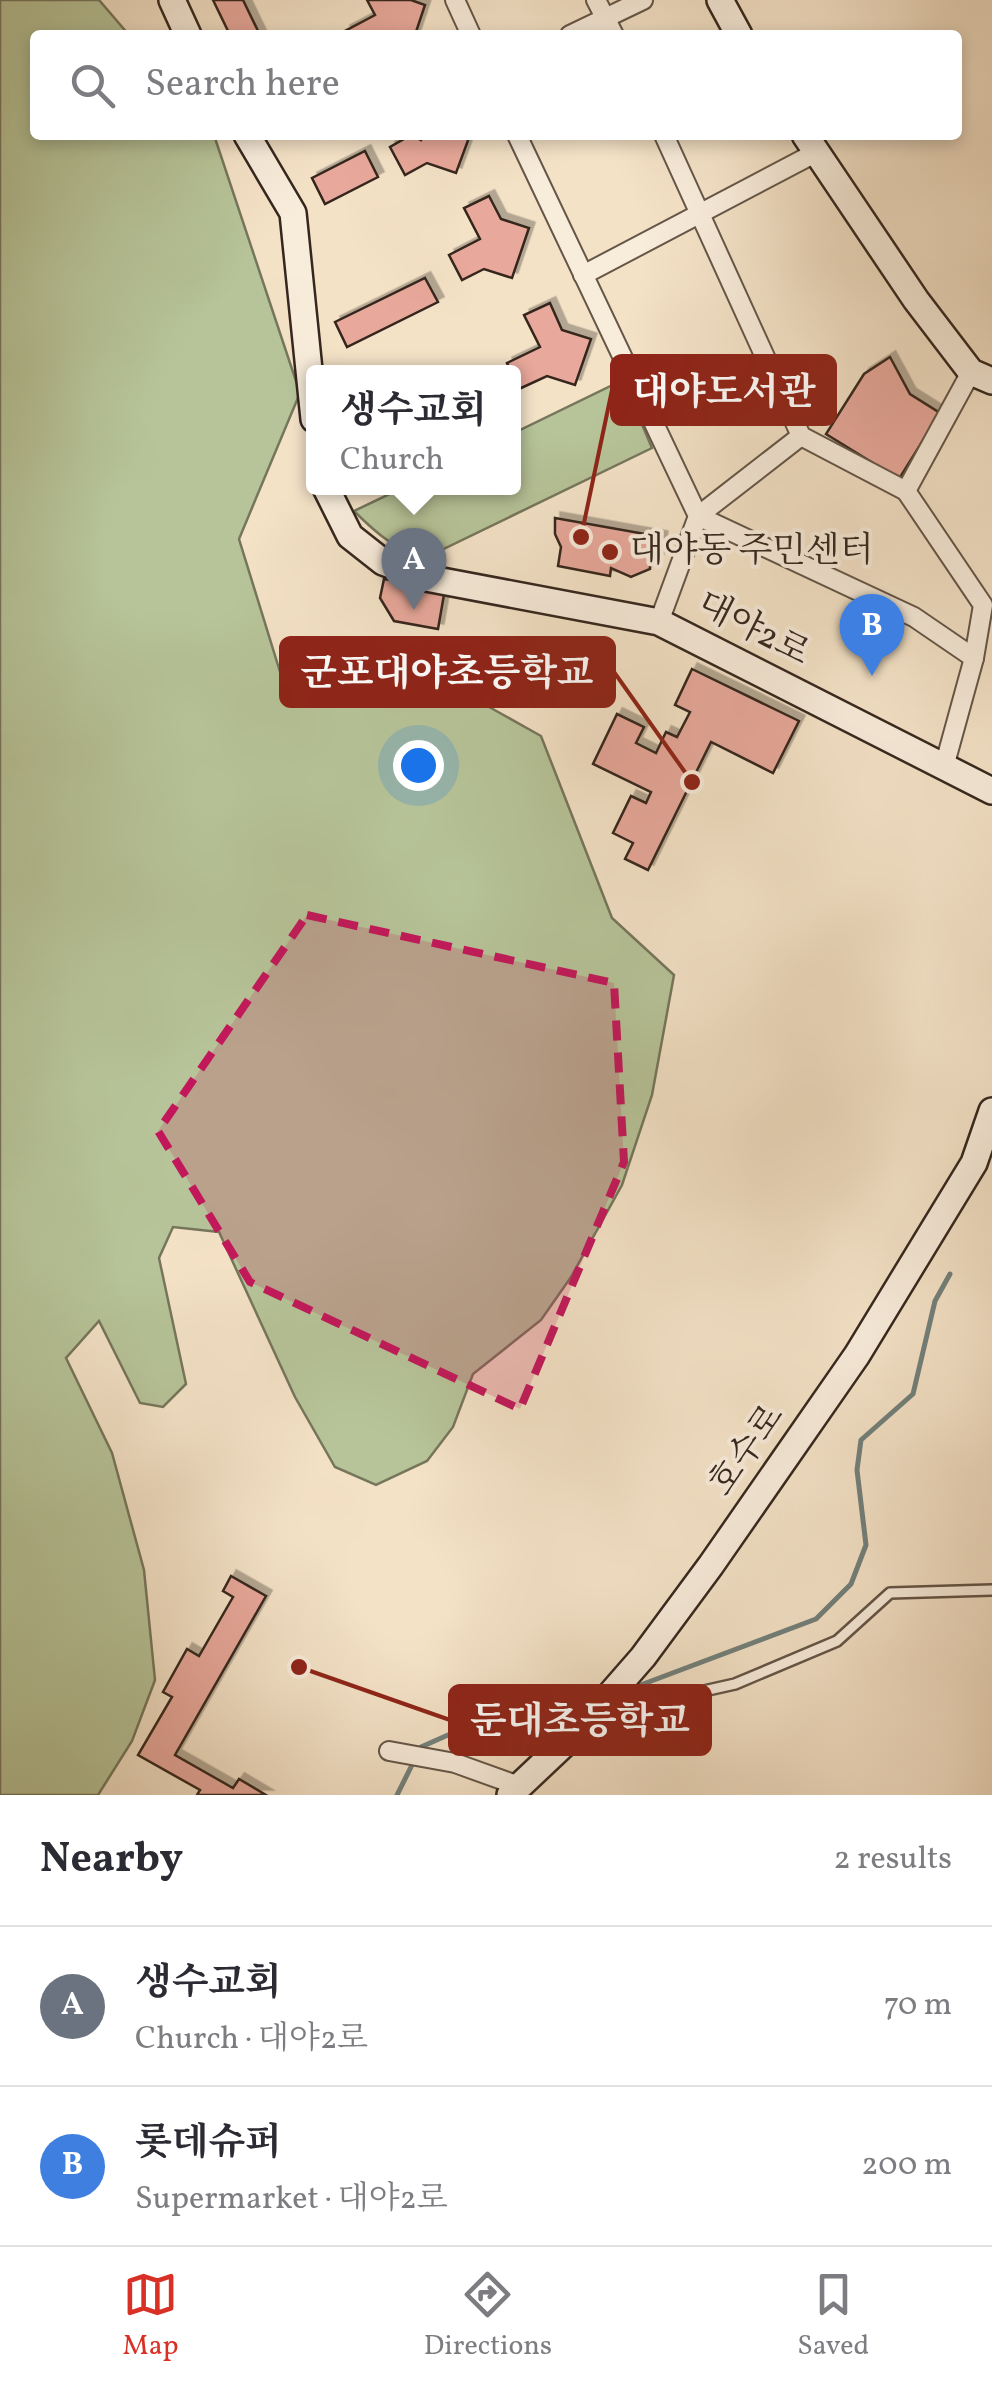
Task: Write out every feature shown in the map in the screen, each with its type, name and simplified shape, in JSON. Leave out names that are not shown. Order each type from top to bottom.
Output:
[{"type":"street","points":[[172,0],[186,30]]},
{"type":"street","points":[[455,0],[469,30]]},
{"type":"street","points":[[576,30],[600,9],[643,0]]},
{"type":"street","points":[[720,0],[735,30]]},
{"type":"street","points":[[250,140],[293,213],[308,365]]},
{"type":"street","points":[[519,140],[698,516],[914,617],[974,658]]},
{"type":"street","points":[[666,140],[801,436],[906,491],[983,605],[974,658],[944,767]]},
{"type":"street","points":[[583,275],[700,214],[811,144],[916,300],[982,376],[906,491]]},
{"type":"street","points":[[659,622],[698,516],[801,436]]},
{"type":"street","name":"대야2로","points":[[330,495],[350,536],[383,562],[426,578],[659,622],[992,791]]},
{"type":"street","name":"호수로","points":[[514,1790],[581,1728],[644,1657],[857,1355],[974,1163],[992,1111]]},
{"type":"street","points":[[389,1751],[455,1762],[514,1790]]},
{"type":"lane","points":[[581,1728],[628,1708],[735,1684],[837,1642],[890,1593],[992,1590]]},
{"type":"highlighted area","points":[[307,915],[614,983],[624,1162],[520,1409],[250,1282],[158,1131]]},
{"type":"green space","points":[[0,0],[99,0],[125,30],[30,30],[30,140],[216,140],[300,393],[239,539],[281,675],[373,642],[541,736],[612,918],[674,975],[652,1095],[622,1185],[571,1277],[541,1320],[473,1374],[453,1427],[427,1461],[376,1485],[335,1467],[295,1397],[219,1232],[173,1227],[159,1258],[186,1384],[163,1407],[140,1403],[99,1321],[66,1358],[112,1453],[144,1570],[155,1680],[132,1741],[98,1795],[0,1795]]},
{"type":"green space","points":[[623,380],[652,448],[427,557],[387,540],[354,511],[387,495],[521,495],[521,430]]},
{"type":"building","points":[[213,0],[243,0],[258,30],[228,30]]},
{"type":"building","points":[[367,0],[411,0],[425,5],[417,30],[347,30],[375,15]]},
{"type":"building","points":[[402,140],[468,140],[456,173],[427,163],[405,175],[390,147]]},
{"type":"building","points":[[365,151],[378,177],[325,204],[312,178]]},
{"type":"building","points":[[489,196],[501,219],[529,228],[512,278],[484,269],[462,280],[449,255],[480,239],[464,208]]},
{"type":"building","points":[[425,278],[438,302],[347,347],[335,322]]},
{"type":"building","points":[[550,303],[562,330],[591,339],[575,385],[547,376],[521,388],[521,365],[507,363],[540,347],[524,315]]},
{"type":"building","points":[[890,357],[910,394],[940,413],[899,479],[826,434],[864,374]]},
{"type":"building","name":"대야동 주민센터","points":[[555,518],[662,537],[658,559],[650,557],[650,569],[631,577],[611,568],[610,576],[558,566],[561,547],[555,534]]},
{"type":"building","points":[[384,579],[445,589],[438,629],[394,621],[380,598]]},
{"type":"building","points":[[692,669],[799,721],[773,773],[711,742],[648,870],[625,859],[633,843],[613,833],[631,796],[646,803],[651,792],[593,764],[617,714],[644,727],[636,743],[656,753],[666,732],[677,737],[690,712],[675,705]]},
{"type":"building","points":[[231,1576],[266,1596],[175,1755],[233,1788],[239,1779],[266,1795],[197,1795],[200,1790],[138,1755],[172,1697],[163,1692],[187,1649],[199,1656],[233,1597],[223,1591]]},
{"type":"waterway","points":[[630,1689],[816,1619],[851,1584],[866,1545],[857,1470],[861,1440],[913,1394],[935,1301],[950,1274]]},
{"type":"waterway","points":[[397,1795],[421,1747],[448,1735],[516,1725],[591,1701]]},
{"type":"place","name":"대야도서관","points":[[581,537]]},
{"type":"place","name":"대야동 주민센터","points":[[610,552]]},
{"type":"place","name":"생수교회","points":[[414,610]]},
{"type":"place","name":"롯데슈퍼","points":[[872,676]]},
{"type":"place","name":"군포대야초등학교","points":[[692,782]]},
{"type":"place","name":"둔대초등학교","points":[[299,1667]]}]
